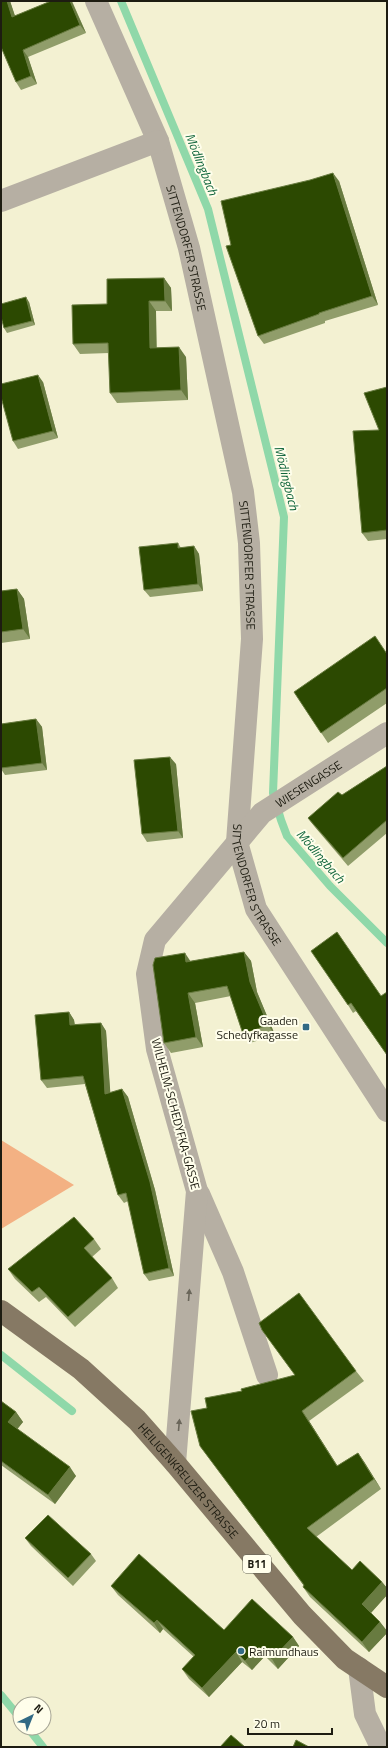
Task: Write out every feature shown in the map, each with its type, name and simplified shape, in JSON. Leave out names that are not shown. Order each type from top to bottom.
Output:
[{"type":"main road","name":"HEILIGENKREUZER STRASSE","points":[[1,1311],[82,1369],[137,1420],[175,1463],[302,1615],[345,1659],[359,1668]]},
{"type":"main road","name":"B11","points":[[359,1668],[387,1687]]},
{"type":"street","name":"SITTENDORFER STRASSE","points":[[96,1],[158,141],[189,248],[243,492],[248,543],[252,639],[237,842],[256,909],[387,1111]]},
{"type":"street","points":[[1,201],[158,141]]},
{"type":"street","name":"WIESENGASSE","points":[[237,842],[262,813],[387,733]]},
{"type":"street","name":"WILHELM-SCHEDYFKA-GASSE","points":[[175,1463],[197,1191],[157,1049],[147,974],[156,940],[237,842]]},
{"type":"street","points":[[197,1191],[233,1272],[267,1375]]},
{"type":"street","points":[[359,1668],[365,1714],[381,1747]]},
{"type":"shaded area","points":[[1,1140],[74,1185],[1,1229]]},
{"type":"building","points":[[1,1],[7,1],[12,17],[51,1],[70,1],[80,25],[23,50],[31,76],[16,82],[1,47]]},
{"type":"building","points":[[333,173],[372,296],[319,313],[258,336],[226,246],[231,245],[221,201],[310,180]]},
{"type":"building","points":[[164,278],[165,301],[149,301],[150,348],[179,347],[181,390],[110,393],[108,343],[73,344],[72,305],[107,304],[107,279]]},
{"type":"building","points":[[26,297],[32,321],[4,328],[1,317],[1,304]]},
{"type":"building","points":[[38,375],[53,431],[13,441],[1,397],[1,384]]},
{"type":"building","points":[[387,387],[387,530],[362,533],[353,431],[379,430],[364,393]]},
{"type":"building","points":[[178,543],[178,548],[194,546],[198,584],[144,590],[139,547]]},
{"type":"building","points":[[17,589],[23,629],[1,632],[1,591]]},
{"type":"building","points":[[375,636],[387,654],[387,688],[321,733],[294,692]]},
{"type":"building","points":[[36,719],[42,763],[1,768],[1,724]]},
{"type":"building","points":[[170,757],[178,831],[142,834],[134,760]]},
{"type":"building","points":[[387,766],[387,820],[343,858],[308,818],[338,792],[342,795]]},
{"type":"building","points":[[337,932],[381,996],[387,992],[387,1055],[351,1003],[348,1005],[311,951]]},
{"type":"building","points":[[244,952],[250,982],[268,1025],[243,1034],[227,986],[188,993],[196,1037],[164,1043],[153,965],[155,958],[185,953],[186,962]]},
{"type":"building","points":[[69,1012],[70,1025],[101,1023],[105,1094],[122,1089],[150,1182],[169,1268],[144,1274],[126,1193],[118,1195],[83,1076],[41,1080],[35,1015]]},
{"type":"building","points":[[74,1217],[94,1239],[84,1248],[112,1278],[68,1317],[39,1287],[32,1292],[8,1269]]},
{"type":"building","points":[[299,1293],[356,1371],[302,1411],[337,1466],[358,1453],[374,1479],[307,1528],[352,1570],[360,1561],[382,1582],[362,1604],[380,1622],[362,1642],[303,1587],[304,1585],[200,1446],[191,1411],[207,1408],[205,1398],[242,1391],[241,1389],[295,1375],[262,1330],[259,1323]]},
{"type":"building","points":[[1,1401],[16,1412],[8,1422],[70,1467],[48,1495],[1,1461]]},
{"type":"building","points":[[48,1515],[91,1554],[68,1578],[25,1538]]},
{"type":"building","points":[[139,1554],[224,1630],[252,1599],[293,1637],[272,1659],[259,1647],[245,1661],[236,1652],[202,1688],[182,1669],[195,1655],[157,1620],[154,1623],[111,1586]]},
{"type":"building","points":[[231,1735],[245,1747],[220,1747]]},
{"type":"building","points":[[296,1740],[309,1747],[293,1747]]},
{"type":"waterway","name":"Mödlingbach","points":[[121,1],[208,209],[284,517],[273,793],[287,836],[330,886],[387,943]]},
{"type":"waterway","points":[[1,1355],[72,1411]]},
{"type":"waterway","points":[[1,1695],[12,1708]]},
{"type":"waterway","points":[[34,1736],[43,1747]]},
{"type":"place","name":"Gaaden Schedyfkagasse","points":[[306,1027]]},
{"type":"place","name":"Raimundhaus","points":[[241,1651]]}]
